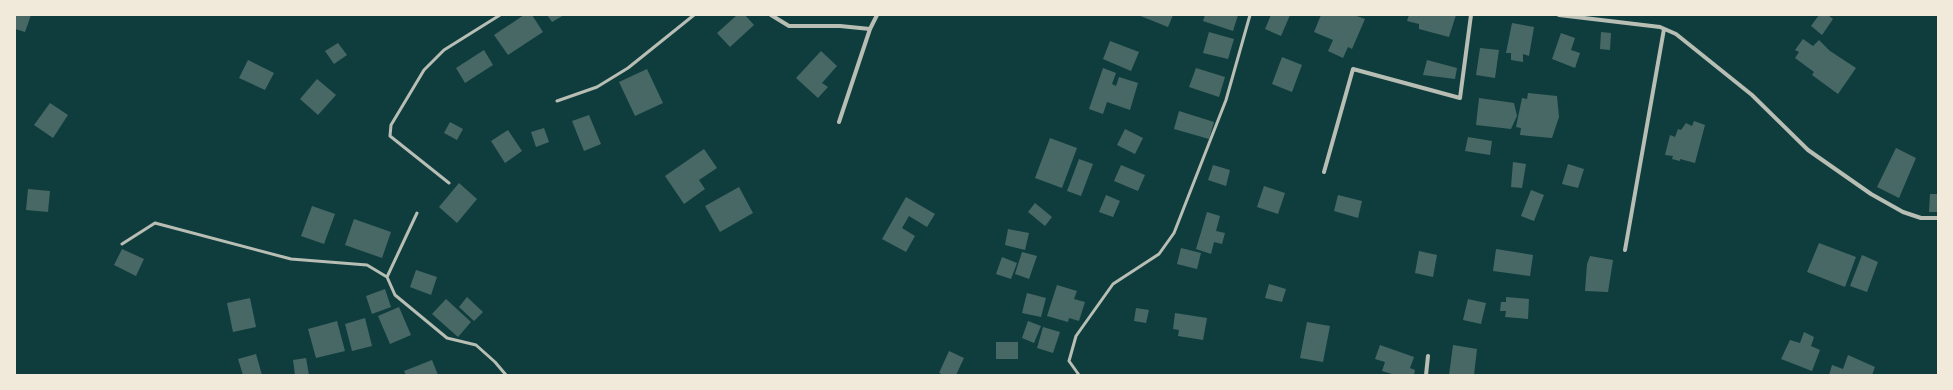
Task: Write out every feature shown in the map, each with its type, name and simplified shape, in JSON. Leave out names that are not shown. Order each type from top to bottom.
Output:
[{"type":"street","points":[[771,15],[789,26],[840,26],[870,29]]},
{"type":"street","points":[[839,122],[870,29],[877,15]]},
{"type":"street","points":[[1324,172],[1353,69],[1460,98],[1471,15]]},
{"type":"street","points":[[1559,15],[1664,29],[1676,34],[1752,95],[1808,150],[1871,194],[1903,212],[1920,218],[1938,218]]},
{"type":"street","points":[[1625,250],[1664,29]]},
{"type":"street","points":[[1426,375],[1428,356]]},
{"type":"lane","points":[[449,183],[390,136],[391,125],[424,70],[444,50],[500,15]]},
{"type":"lane","points":[[557,101],[597,87],[628,68],[694,15]]},
{"type":"lane","points":[[1079,375],[1069,361],[1076,336],[1112,284],[1159,254],[1174,233],[1226,100],[1250,15]]},
{"type":"lane","points":[[387,277],[417,213]]},
{"type":"lane","points":[[122,244],[155,223],[291,259],[367,265],[387,277],[395,295],[447,338],[476,345],[495,362],[506,375]]},
{"type":"building","points":[[15,15],[31,15],[25,32],[15,29]]},
{"type":"building","points":[[524,15],[532,15],[543,32],[508,55],[494,35]]},
{"type":"building","points":[[547,15],[564,15],[552,22]]},
{"type":"building","points":[[737,15],[745,15],[754,25],[730,47],[717,33]]},
{"type":"building","points":[[1138,15],[1173,15],[1168,27]]},
{"type":"building","points":[[1205,15],[1238,15],[1233,31],[1203,21]]},
{"type":"building","points":[[1271,15],[1290,15],[1281,36],[1265,29]]},
{"type":"building","points":[[1321,15],[1354,15],[1365,19],[1352,49],[1348,47],[1343,58],[1328,51],[1333,40],[1314,32]]},
{"type":"building","points":[[1409,15],[1456,15],[1449,37],[1419,29],[1419,24],[1407,21]]},
{"type":"building","points":[[1819,15],[1828,15],[1833,19],[1822,35],[1811,26]]},
{"type":"building","points":[[1512,23],[1534,27],[1529,56],[1523,54],[1523,62],[1511,60],[1511,53],[1506,53]]},
{"type":"building","points":[[1209,32],[1234,39],[1228,59],[1203,53]]},
{"type":"building","points":[[1601,32],[1611,33],[1610,50],[1600,49]]},
{"type":"building","points":[[1561,33],[1575,38],[1571,50],[1580,53],[1575,68],[1552,59]]},
{"type":"building","points":[[1803,39],[1813,46],[1819,40],[1830,51],[1856,68],[1838,94],[1812,75],[1814,72],[1795,58],[1799,52],[1795,50]]},
{"type":"building","points":[[1110,41],[1139,52],[1131,71],[1103,59]]},
{"type":"building","points":[[338,43],[347,55],[334,64],[325,51]]},
{"type":"building","points":[[1480,48],[1499,50],[1495,78],[1476,75]]},
{"type":"building","points":[[484,50],[493,65],[465,83],[456,68]]},
{"type":"building","points":[[821,51],[837,66],[822,83],[828,87],[818,98],[796,78]]},
{"type":"building","points":[[1282,57],[1302,65],[1292,92],[1272,84]]},
{"type":"building","points":[[248,60],[274,73],[265,90],[239,78]]},
{"type":"building","points":[[1427,60],[1457,68],[1455,79],[1423,75]]},
{"type":"building","points":[[1103,68],[1116,73],[1112,84],[1116,86],[1119,77],[1138,83],[1130,110],[1107,102],[1103,114],[1089,109]]},
{"type":"building","points":[[1196,68],[1225,77],[1219,97],[1189,87]]},
{"type":"building","points":[[647,69],[663,103],[635,116],[619,82]]},
{"type":"building","points":[[317,79],[336,95],[318,115],[300,99]]},
{"type":"building","points":[[1528,93],[1557,96],[1559,117],[1552,138],[1520,135],[1521,128],[1516,127],[1522,98],[1527,99]]},
{"type":"building","points":[[1479,98],[1514,103],[1517,116],[1511,129],[1476,125]]},
{"type":"building","points":[[50,103],[68,115],[53,138],[34,125]]},
{"type":"building","points":[[1179,111],[1214,122],[1209,139],[1174,129]]},
{"type":"building","points":[[589,115],[601,144],[584,151],[572,121]]},
{"type":"building","points":[[1694,121],[1705,125],[1695,163],[1680,159],[1680,161],[1672,159],[1673,156],[1665,155],[1670,135],[1675,137],[1678,129],[1681,130],[1686,123],[1692,126]]},
{"type":"building","points":[[450,122],[463,129],[457,140],[444,133]]},
{"type":"building","points":[[544,128],[549,142],[536,147],[531,132]]},
{"type":"building","points":[[1125,129],[1143,138],[1135,154],[1117,145]]},
{"type":"building","points":[[508,130],[522,151],[505,163],[491,141]]},
{"type":"building","points":[[1468,137],[1492,141],[1490,155],[1465,151]]},
{"type":"building","points":[[1050,138],[1077,148],[1062,188],[1035,178]]},
{"type":"building","points":[[1896,148],[1916,158],[1899,198],[1877,187]]},
{"type":"building","points":[[704,149],[717,168],[699,180],[705,189],[684,204],[665,176]]},
{"type":"building","points":[[1079,159],[1093,164],[1081,196],[1067,191]]},
{"type":"building","points":[[1513,162],[1526,164],[1522,188],[1511,187]]},
{"type":"building","points":[[1568,164],[1584,169],[1578,188],[1562,184]]},
{"type":"building","points":[[1121,165],[1145,175],[1138,191],[1114,181]]},
{"type":"building","points":[[1213,165],[1230,170],[1226,186],[1208,180]]},
{"type":"building","points":[[459,183],[477,199],[457,223],[439,207]]},
{"type":"building","points":[[1264,186],[1285,193],[1278,214],[1257,207]]},
{"type":"building","points":[[739,187],[753,213],[720,232],[705,206]]},
{"type":"building","points":[[28,189],[50,191],[48,212],[26,210]]},
{"type":"building","points":[[1531,190],[1544,195],[1534,221],[1521,216]]},
{"type":"building","points":[[1930,194],[1938,194],[1938,212],[1929,212]]},
{"type":"building","points":[[1106,195],[1120,201],[1113,217],[1099,212]]},
{"type":"building","points":[[1338,195],[1362,201],[1358,218],[1334,211]]},
{"type":"building","points":[[906,197],[935,214],[927,227],[909,216],[902,228],[915,236],[906,252],[882,239]]},
{"type":"building","points":[[1035,203],[1052,217],[1045,226],[1028,212]]},
{"type":"building","points":[[312,206],[335,214],[324,244],[301,236]]},
{"type":"building","points":[[1207,212],[1220,216],[1216,231],[1225,233],[1222,244],[1214,242],[1211,254],[1196,249]]},
{"type":"building","points":[[354,219],[391,232],[382,258],[345,245]]},
{"type":"building","points":[[1008,229],[1029,233],[1025,250],[1005,245]]},
{"type":"building","points":[[1819,243],[1856,257],[1845,287],[1807,272]]},
{"type":"building","points":[[1181,248],[1201,253],[1197,269],[1177,264]]},
{"type":"building","points":[[122,249],[144,259],[136,276],[114,265]]},
{"type":"building","points":[[1496,249],[1533,255],[1530,276],[1493,271]]},
{"type":"building","points":[[1419,251],[1437,255],[1433,277],[1415,273]]},
{"type":"building","points":[[1022,252],[1037,256],[1029,279],[1015,274]]},
{"type":"building","points":[[1862,255],[1878,262],[1867,292],[1850,286]]},
{"type":"building","points":[[1590,256],[1613,260],[1608,292],[1585,291],[1587,264]]},
{"type":"building","points":[[1002,257],[1017,263],[1011,279],[996,274]]},
{"type":"building","points":[[416,270],[437,277],[431,295],[410,287]]},
{"type":"building","points":[[1269,284],[1286,289],[1282,302],[1265,298]]},
{"type":"building","points":[[1057,285],[1077,291],[1074,299],[1085,302],[1079,321],[1069,318],[1068,322],[1047,316]]},
{"type":"building","points":[[385,289],[391,307],[372,314],[366,296]]},
{"type":"building","points":[[1027,293],[1046,298],[1041,317],[1022,313]]},
{"type":"building","points":[[467,297],[483,312],[474,321],[459,307]]},
{"type":"building","points":[[1506,297],[1529,299],[1528,319],[1505,317],[1506,311],[1500,311],[1501,302],[1506,302]]},
{"type":"building","points":[[250,298],[256,327],[233,332],[227,303]]},
{"type":"building","points":[[446,299],[471,322],[458,337],[432,314]]},
{"type":"building","points":[[1468,299],[1486,303],[1481,324],[1463,320]]},
{"type":"building","points":[[399,307],[411,335],[390,344],[378,316]]},
{"type":"building","points":[[1136,308],[1149,310],[1146,323],[1134,321]]},
{"type":"building","points":[[1175,313],[1207,318],[1203,340],[1178,336],[1179,330],[1173,329]]},
{"type":"building","points":[[365,318],[372,346],[352,351],[345,324]]},
{"type":"building","points":[[337,321],[345,351],[316,358],[308,329]]},
{"type":"building","points":[[1028,321],[1041,326],[1034,343],[1022,338]]},
{"type":"building","points":[[1307,322],[1330,326],[1323,362],[1300,358]]},
{"type":"building","points":[[1043,327],[1060,332],[1053,353],[1037,348]]},
{"type":"building","points":[[1804,332],[1814,337],[1811,346],[1820,350],[1812,371],[1781,359],[1790,340],[1800,343]]},
{"type":"building","points":[[996,342],[1018,342],[1018,359],[996,359]]},
{"type":"building","points":[[1380,345],[1414,357],[1410,368],[1415,370],[1414,375],[1395,375],[1382,371],[1385,362],[1375,359]]},
{"type":"building","points":[[1453,345],[1477,349],[1474,375],[1449,375]]},
{"type":"building","points":[[949,351],[964,358],[956,375],[944,375],[939,373]]},
{"type":"building","points":[[256,354],[262,375],[243,375],[238,359]]},
{"type":"building","points":[[1848,355],[1875,367],[1872,375],[1829,375],[1832,365],[1843,369]]},
{"type":"building","points":[[306,358],[309,375],[295,375],[293,360]]},
{"type":"building","points":[[432,360],[438,375],[406,375],[404,371]]}]
